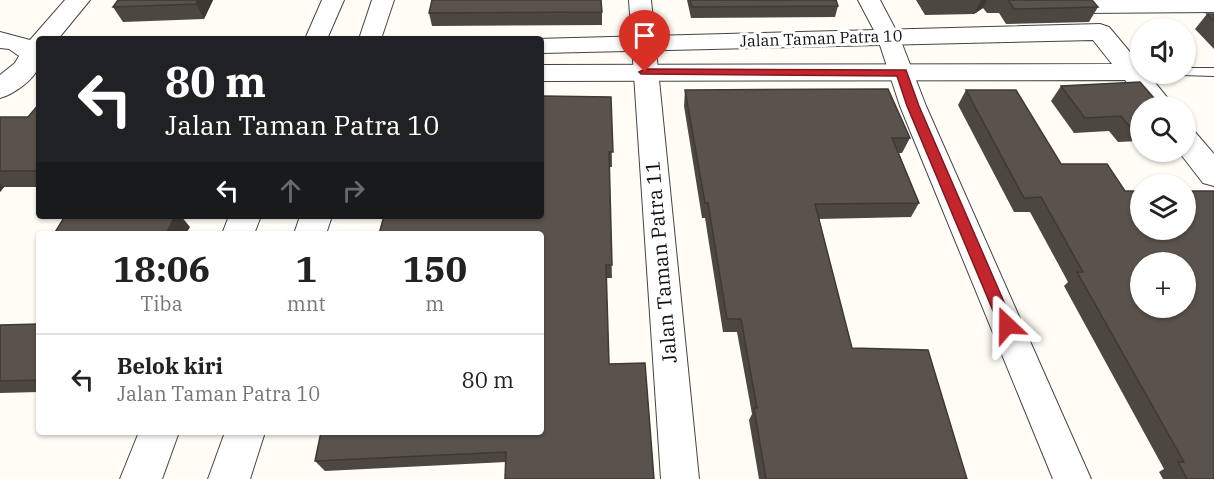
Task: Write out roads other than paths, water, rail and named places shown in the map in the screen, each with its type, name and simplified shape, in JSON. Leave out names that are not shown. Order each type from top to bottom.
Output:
[{"type":"street","points":[[47,36],[78,0]]},
{"type":"street","points":[[317,36],[333,0]]},
{"type":"street","points":[[371,36],[383,0]]},
{"type":"street","name":"Jalan Taman Patra 11","points":[[640,0],[680,479]]},
{"type":"street","points":[[869,0],[888,36],[913,106],[1072,479]]},
{"type":"street","points":[[1081,3],[1214,5]]},
{"type":"street","points":[[1081,3],[1100,32],[1130,65]]},
{"type":"street","name":"Jalan Taman Patra 10","points":[[544,73],[644,58],[888,36],[1100,32]]},
{"type":"street","points":[[0,40],[36,48],[25,68],[2,88]]},
{"type":"street","name":"Jalan Taman Patra 10","points":[[544,45],[644,58],[902,72],[1130,72]]},
{"type":"street","points":[[2,88],[36,86]]},
{"type":"street","points":[[1196,153],[1214,175]]},
{"type":"street","points":[[141,479],[158,435]]},
{"type":"street","points":[[229,479],[244,435]]},
{"type":"lane","points":[[1196,72],[1214,72]]}]
